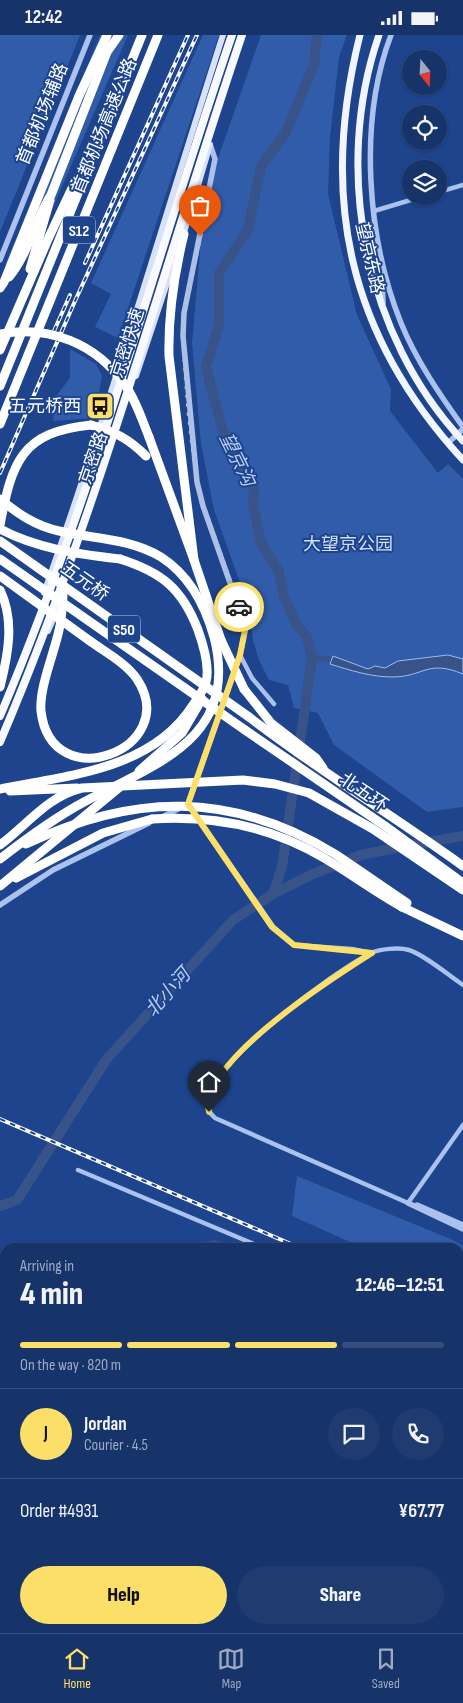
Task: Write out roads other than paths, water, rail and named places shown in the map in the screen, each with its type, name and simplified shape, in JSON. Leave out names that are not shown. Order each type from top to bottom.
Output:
[{"type":"highway","points":[[2,285],[75,106],[107,35]]},
{"type":"highway","points":[[28,283],[32,261],[48,213],[51,195],[107,52],[119,35]]},
{"type":"highway","name":"首都机场高速公路","points":[[0,386],[142,35]]},
{"type":"highway","name":"首都机场高速公路","points":[[0,425],[158,35]]},
{"type":"highway","name":"京密快速","points":[[0,716],[29,649],[87,487],[202,122],[232,35]]},
{"type":"highway","name":"京密快速","points":[[0,742],[38,654],[79,542],[243,35]]},
{"type":"highway","points":[[0,351],[28,283],[75,181],[90,161]]},
{"type":"highway","points":[[2,285],[12,273],[40,212],[51,195]]},
{"type":"highway","points":[[184,234],[174,280],[168,327],[169,356],[194,560]]},
{"type":"highway","points":[[0,334],[15,331],[55,335],[77,342],[96,353],[109,365],[125,385],[149,437],[221,640],[244,689],[271,723],[296,748]]},
{"type":"highway","points":[[0,525],[7,490],[16,465],[29,447],[47,435],[69,427],[91,425],[121,435],[133,443],[146,456],[162,476]]},
{"type":"highway","points":[[0,499],[28,519],[42,526],[58,531],[134,545],[161,557],[174,567],[187,580],[200,601],[212,631],[218,663],[218,679],[208,715],[191,740],[163,762],[62,814],[0,859]]},
{"type":"highway","points":[[0,529],[29,542],[59,551],[120,559],[155,573],[175,588],[199,632],[205,660],[206,682],[203,697],[196,712],[182,733],[0,887]]},
{"type":"highway","name":"五元桥","points":[[0,541],[249,717],[296,748]]},
{"type":"highway","name":"五元桥","points":[[0,559],[245,730]]},
{"type":"highway","points":[[0,576],[90,641],[127,668],[137,679],[146,703],[141,729],[132,742],[119,751],[102,758],[86,759],[72,755],[58,747],[48,735],[41,709],[43,690],[60,627],[63,596]]},
{"type":"highway","points":[[0,590],[8,612],[9,631],[0,687]]},
{"type":"highway","points":[[0,791],[108,766],[152,745],[186,716],[206,682]]},
{"type":"highway","name":"北五环","points":[[245,730],[385,826],[463,883]]},
{"type":"highway","name":"北五环","points":[[296,748],[327,773],[402,822],[460,864]]},
{"type":"highway","points":[[0,791],[243,780],[275,784],[309,793],[373,829],[463,890]]},
{"type":"highway","points":[[0,845],[56,798],[69,791],[82,788]]},
{"type":"highway","points":[[0,859],[57,829],[110,813],[144,807],[209,807],[282,827],[334,854],[405,905]]},
{"type":"highway","points":[[0,887],[103,833],[152,819],[193,817],[229,822],[292,841],[405,905],[463,935]]},
{"type":"main road","name":"京密路","points":[[0,709],[25,650],[107,409],[135,310],[223,35]]},
{"type":"main road","name":"京密路","points":[[0,742],[63,596],[184,234],[243,35]]},
{"type":"main road","name":"望京东路","points":[[360,35],[349,83],[342,141],[343,199],[349,247],[364,302],[376,333],[394,369],[421,411],[463,460]]},
{"type":"main road","name":"望京东路","points":[[379,35],[368,76],[361,118],[358,158],[363,229],[383,308],[397,343],[423,391],[461,430],[463,442]]},
{"type":"street","name":"首都机场辅路","points":[[0,260],[90,35]]},
{"type":"street","points":[[383,308],[381,262],[371,188],[373,123],[379,77],[391,35]]},
{"type":"street","points":[[0,905],[53,870],[188,804],[240,655],[245,630],[242,617],[203,506],[197,482],[183,336],[184,313],[215,159],[210,143]]},
{"type":"street","points":[[447,190],[463,185]]},
{"type":"street","points":[[374,211],[402,203]]},
{"type":"street","points":[[381,262],[401,323],[411,345],[461,430],[448,443]]},
{"type":"street","points":[[455,451],[463,442]]},
{"type":"street","points":[[240,655],[252,678],[274,704]]},
{"type":"street","points":[[188,804],[269,922],[294,945],[372,953],[409,950],[463,985]]},
{"type":"street","points":[[372,953],[298,1002],[259,1034],[228,1066],[210,1092],[207,1103],[209,1112],[215,1118],[463,1229]]},
{"type":"street","points":[[408,1203],[463,1125]]},
{"type":"street","points":[[78,1170],[251,1243]]},
{"type":"street","points":[[408,1203],[424,1207],[463,1225]]},
{"type":"waterway","name":"望京沟","points":[[273,894],[282,867],[312,658],[307,637],[296,624],[284,597],[279,572],[261,543],[253,505],[254,490],[246,468],[223,432],[206,367],[219,325],[219,273],[248,230],[261,166],[285,134],[314,65],[317,35]]},
{"type":"waterway","points":[[312,658],[328,659]]},
{"type":"waterway","name":"北小河","points":[[405,846],[463,836]]},
{"type":"waterway","name":"北小河","points":[[0,1206],[17,1200],[106,1060],[233,920],[273,894],[313,874],[361,855],[395,848]]},
{"type":"railway","points":[[85,263],[188,35]]},
{"type":"railway","points":[[0,473],[75,301],[197,35]]},
{"type":"railway","points":[[54,331],[70,295]]},
{"type":"railway","points":[[0,1119],[289,1243]]},
{"type":"place","name":"五元桥西","points":[[100,406]]},
{"type":"park label","name":"大望京公园","points":[[348,544]]}]
